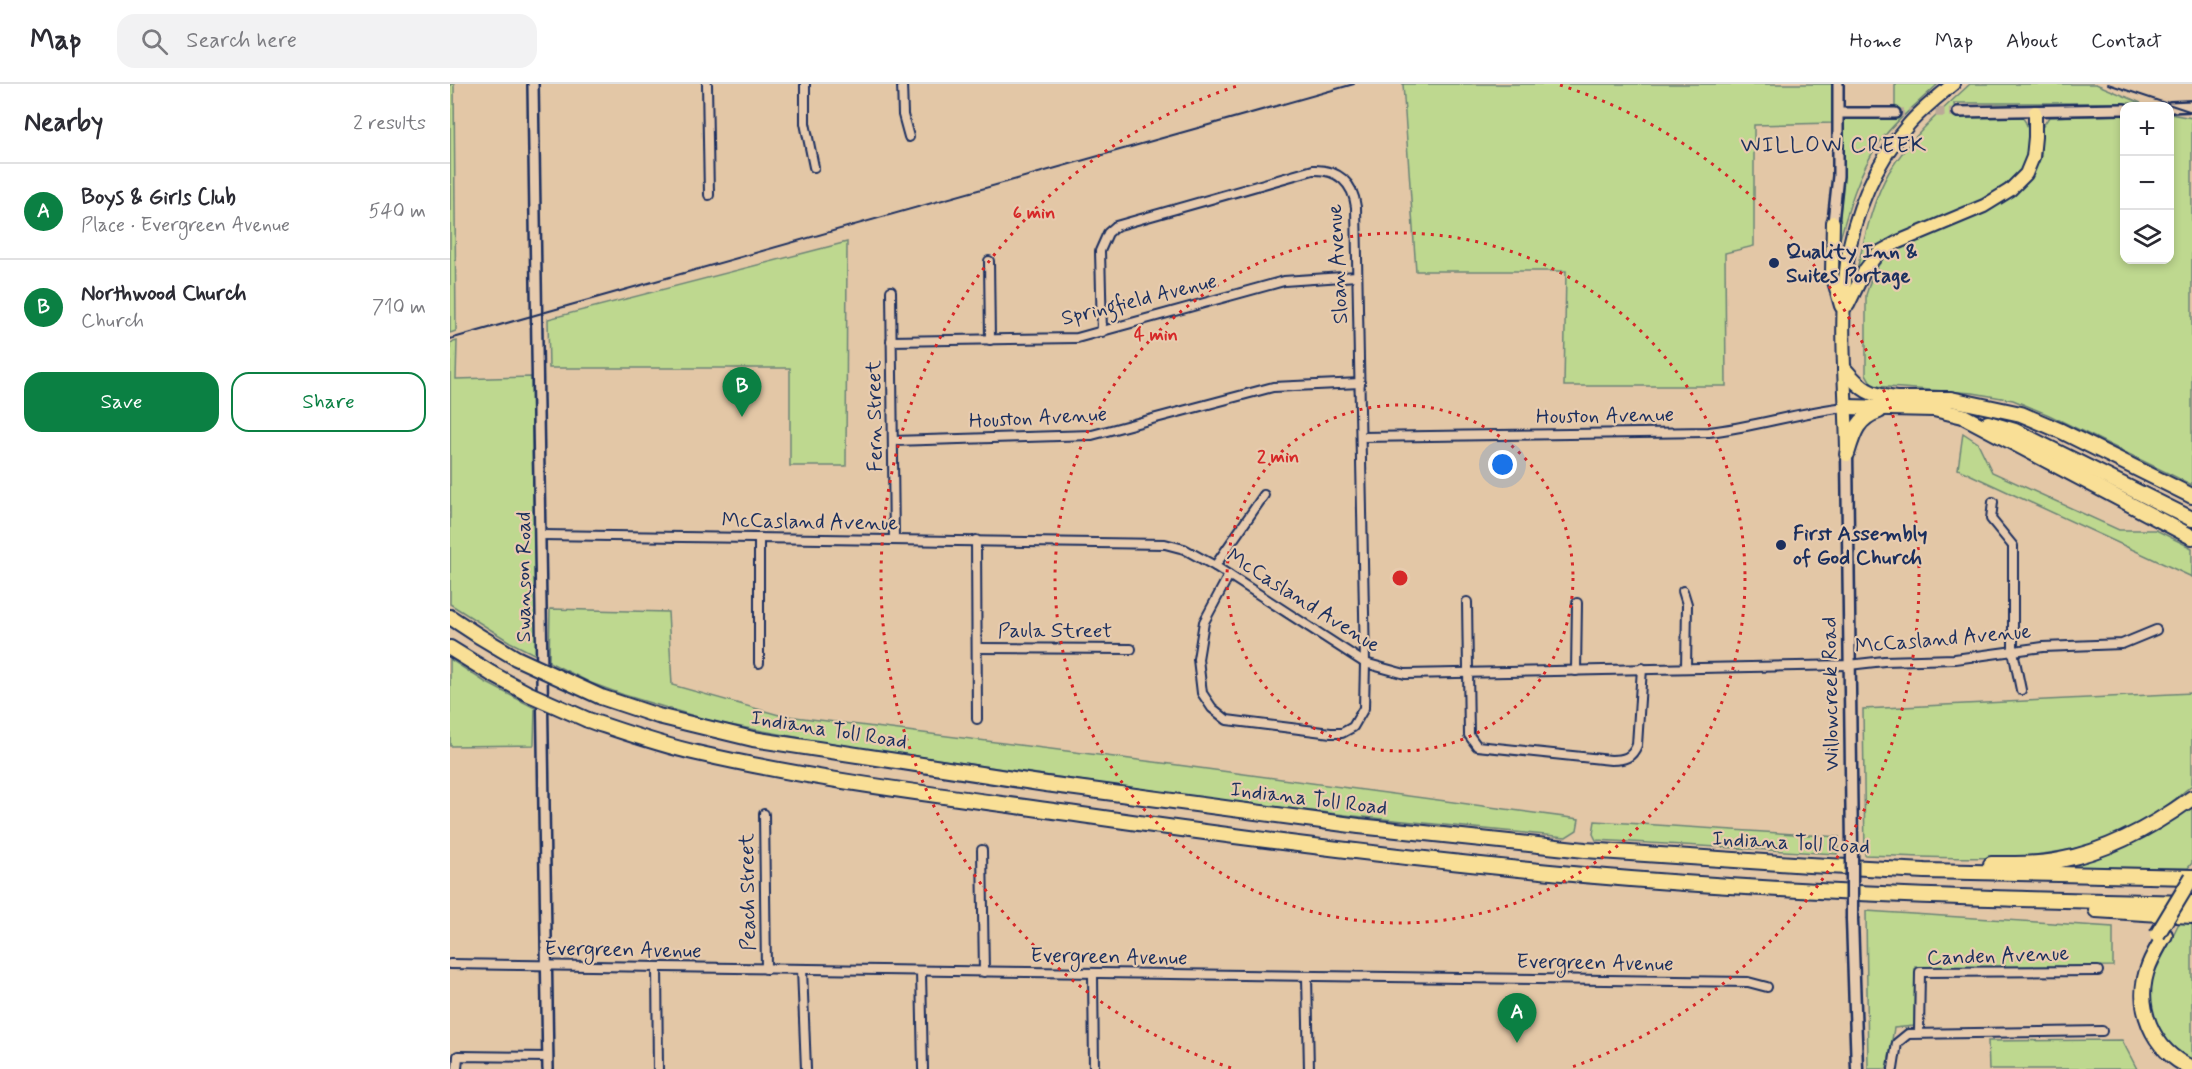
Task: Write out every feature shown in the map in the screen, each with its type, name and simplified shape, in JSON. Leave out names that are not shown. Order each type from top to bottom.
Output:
[{"type":"highway","points":[[1845,370],[1865,390],[1894,403],[1934,409],[2015,431],[2192,519]]},
{"type":"highway","points":[[1846,407],[1951,399],[2021,414],[2061,431],[2192,496]]},
{"type":"highway","points":[[1847,454],[1854,430],[1861,420],[1894,403]]},
{"type":"highway","points":[[1993,408],[2021,427],[2098,461],[2192,509]]},
{"type":"highway","points":[[1963,416],[2192,537]]},
{"type":"highway","name":"Indiana Toll Road","points":[[450,617],[525,662],[601,697],[669,719],[753,739],[1222,809],[1585,850],[1798,865],[1925,871],[2192,877]]},
{"type":"highway","points":[[450,648],[527,693],[588,720],[694,753],[849,781],[1355,852],[1583,875],[1796,890],[1965,898],[2192,903]]},
{"type":"highway","points":[[1925,871],[1961,865],[2059,861],[2101,849],[2133,836],[2192,798]]},
{"type":"highway","points":[[2192,877],[2161,935],[2149,965],[2144,990],[2147,1019],[2164,1049],[2175,1059],[2192,1068]]},
{"type":"highway","points":[[2177,1069],[2158,1054],[2147,1038],[2135,1004],[2138,972],[2192,890]]},
{"type":"highway","points":[[1965,898],[2036,907],[2192,916]]},
{"type":"main road","points":[[1844,318],[1846,263],[1862,204],[1890,148],[1909,123],[1953,84]]},
{"type":"main road","points":[[1844,318],[1850,297],[1865,270],[1878,254],[1898,242],[1984,206],[2010,190],[2026,174],[2033,157],[2035,112]]},
{"type":"main road","points":[[1833,222],[1832,274],[1844,318]]},
{"type":"main road","name":"Willowcreek Road","points":[[1844,318],[1852,919],[1857,1069]]},
{"type":"street","name":"Swanson Road","points":[[533,84],[548,1069]]},
{"type":"street","points":[[707,84],[709,195]]},
{"type":"street","points":[[805,84],[805,123],[814,167]]},
{"type":"street","points":[[902,84],[903,115],[909,137]]},
{"type":"street","points":[[1833,222],[1838,176],[1838,84]]},
{"type":"street","points":[[2174,107],[2192,106]]},
{"type":"street","points":[[1958,112],[2120,109]]},
{"type":"street","points":[[1839,113],[1895,113]]},
{"type":"street","name":"Sloan Avenue","points":[[1102,332],[1100,251],[1108,233],[1116,226],[1313,170],[1332,172],[1349,185],[1354,196],[1357,276],[1365,663],[1364,708],[1353,727],[1342,733],[1330,733],[1227,720],[1212,708],[1202,693],[1198,659],[1203,622],[1229,575]]},
{"type":"street","points":[[989,261],[990,340]]},
{"type":"street","name":"Springfield Avenue","points":[[891,341],[1077,338],[1284,281],[1357,276]]},
{"type":"street","name":"Fern Street","points":[[891,291],[894,540]]},
{"type":"street","name":"Houston Avenue","points":[[893,441],[1109,433],[1273,387],[1360,383]]},
{"type":"street","name":"Houston Avenue","points":[[1362,437],[1709,432],[1736,429],[1819,410],[1846,407]]},
{"type":"street","points":[[1215,566],[1264,495]]},
{"type":"street","points":[[1993,502],[1991,519],[2013,546],[2013,651],[2021,690]]},
{"type":"street","name":"McCasland Avenue","points":[[541,535],[1165,544],[1184,549],[1215,566],[1365,663],[1405,674],[1756,668],[1955,659],[2043,646],[2122,644],[2156,630]]},
{"type":"street","points":[[759,538],[759,663]]},
{"type":"street","points":[[976,540],[977,719]]},
{"type":"street","points":[[1683,591],[1687,604],[1686,668]]},
{"type":"street","points":[[1467,602],[1469,735],[1477,746],[1620,760],[1632,755],[1637,745],[1642,669]]},
{"type":"street","points":[[1576,603],[1576,671]]},
{"type":"street","name":"Paula Street","points":[[977,648],[1131,649]]},
{"type":"street","name":"Peach Street","points":[[764,814],[766,969]]},
{"type":"street","points":[[982,850],[984,972]]},
{"type":"street","name":"Evergreen Avenue","points":[[450,964],[1093,975],[1748,982],[1767,987]]},
{"type":"street","points":[[657,967],[658,1069]]},
{"type":"street","points":[[802,969],[806,1069]]},
{"type":"street","points":[[921,971],[922,1069]]},
{"type":"street","name":"Canden Avenue","points":[[1919,1033],[1920,972],[2098,971]]},
{"type":"street","points":[[1093,975],[1094,1069]]},
{"type":"street","points":[[1306,977],[1309,1069]]},
{"type":"street","points":[[1893,1069],[1897,1043],[1908,1034],[2102,1032]]},
{"type":"street","points":[[457,1069],[458,1056],[548,1057]]},
{"type":"green space","points":[[450,84],[454,84],[456,331],[450,333]]},
{"type":"green space","points":[[1403,84],[1832,84],[1833,123],[1754,125],[1754,246],[1725,253],[1726,386],[1564,386],[1566,271],[1416,271]]},
{"type":"green space","points":[[1895,84],[1938,84],[1892,127],[1871,155],[1854,195],[1837,250],[1844,165],[1843,119],[1895,118]]},
{"type":"green space","points":[[1970,84],[2096,84],[2139,102],[1954,103],[1955,116],[2022,117],[2028,127],[2029,135],[2025,161],[2017,174],[1988,197],[1885,243],[1856,273],[1873,209],[1889,172],[1916,136]]},
{"type":"green space","points":[[2120,115],[2120,264],[2174,264],[2174,115],[2192,118],[2192,485],[2049,415],[2013,400],[1973,393],[1873,386],[1866,374],[1866,295],[1873,273],[1885,256],[2005,201],[2031,177],[2041,157],[2041,129],[2049,117]]},
{"type":"green space","points":[[847,242],[846,466],[790,466],[790,368],[549,368],[548,319]]},
{"type":"green space","points":[[457,341],[456,379],[531,377],[536,655],[510,642],[450,604],[450,343]]},
{"type":"green space","points":[[1963,433],[1978,443],[1992,472],[2119,530],[2156,530],[2192,548],[2192,577],[1958,469]]},
{"type":"green space","points":[[550,609],[668,612],[672,685],[779,715],[1170,764],[1579,819],[1577,830],[1566,837],[1354,816],[1178,795],[823,742],[714,722],[591,683],[549,662]]},
{"type":"green space","points":[[450,659],[485,682],[535,708],[534,745],[450,746]]},
{"type":"green space","points":[[2192,693],[2192,785],[2162,809],[2128,830],[2099,842],[2033,855],[1964,858],[1865,855],[1863,709]]},
{"type":"green space","points":[[2192,802],[2192,863],[2188,868],[2055,867]]},
{"type":"green space","points":[[1595,821],[1839,837],[1837,854],[1596,840],[1593,834]]},
{"type":"green space","points":[[1866,911],[2113,927],[2113,966],[1915,967],[1914,1026],[1894,1028],[1887,1069],[1868,1069]]},
{"type":"green space","points":[[2180,921],[2192,922],[2192,1060],[2179,1054],[2160,1034],[2150,1009],[2151,980]]},
{"type":"green space","points":[[2122,1040],[2137,1069],[1989,1069],[1988,1041]]},
{"type":"tunnel","points":[[1895,113],[1958,112]]},
{"type":"railway","points":[[450,339],[1354,84]]},
{"type":"railway","points":[[2108,84],[2192,112]]},
{"type":"place","name":"Quality Inn & Suites Portage","points":[[1774,263]]},
{"type":"place","name":"Northwood Church","points":[[742,417]]},
{"type":"place","name":"First Assembly of God Church","points":[[1781,545]]},
{"type":"place","name":"Boys & Girls Club","points":[[1517,1043]]},
{"type":"district","name":"WILLOW CREEK","points":[[1834,144]]}]
